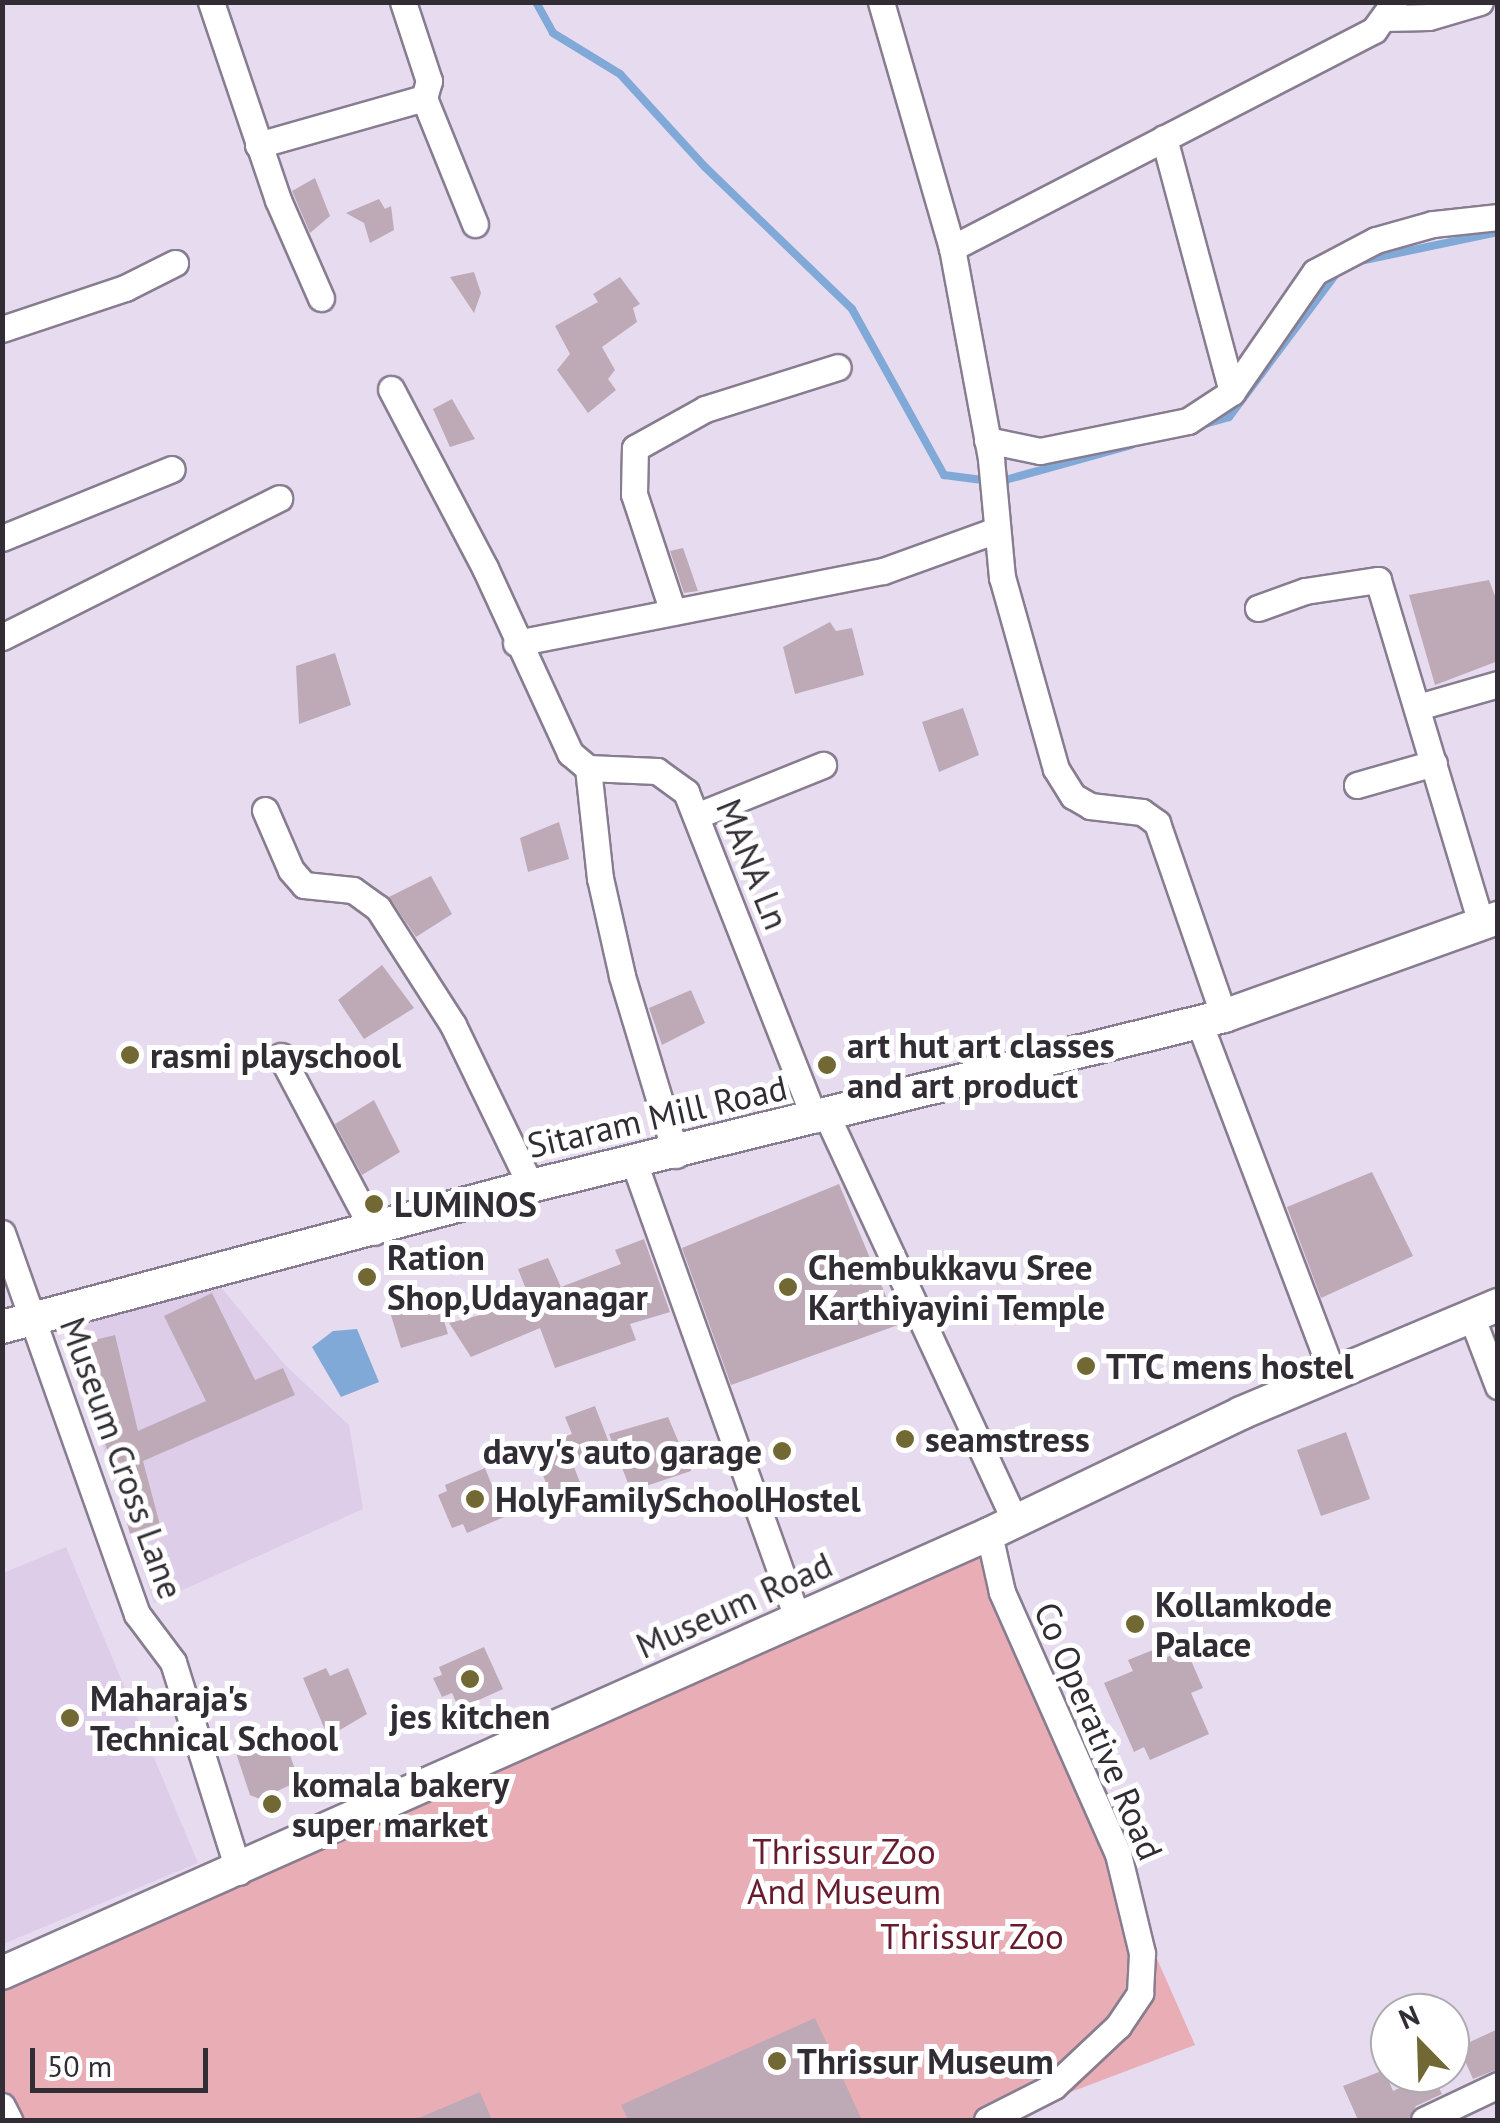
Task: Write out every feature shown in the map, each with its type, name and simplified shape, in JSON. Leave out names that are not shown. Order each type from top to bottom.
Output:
[{"type":"main road","name":"Sitaram Mill Road","points":[[2,1328],[374,1232],[530,1186],[676,1155],[1211,1019],[1489,921]]},
{"type":"main road","name":"Museum Road","points":[[2,1973],[238,1872],[798,1620],[1332,1373],[1485,1312]]},
{"type":"street","points":[[211,2],[258,145],[321,298]]},
{"type":"street","points":[[403,2],[429,82],[424,98],[475,224]]},
{"type":"street","points":[[881,2],[952,248],[989,449],[1002,577],[1056,769],[1073,796],[1090,806],[1142,812],[1156,823],[1211,1019],[1332,1373]]},
{"type":"street","points":[[952,248],[1374,30],[1389,10],[1429,17],[1480,2]]},
{"type":"street","points":[[258,145],[424,98]]},
{"type":"street","points":[[1164,138],[1232,392]]},
{"type":"street","points":[[989,449],[1040,451],[1081,447],[1188,421],[1232,392],[1315,272],[1376,240],[1433,224],[1498,217]]},
{"type":"street","points":[[2,329],[79,304],[175,263]]},
{"type":"street","points":[[674,612],[634,494],[635,448],[705,409],[838,368]]},
{"type":"street","points":[[391,389],[551,719],[570,753],[588,768],[600,878],[618,956],[676,1155]]},
{"type":"street","points":[[2,538],[172,469]]},
{"type":"street","points":[[2,636],[279,498]]},
{"type":"street","points":[[516,643],[883,572],[996,530]]},
{"type":"street","points":[[1258,608],[1305,591],[1378,580],[1434,763],[1489,921]]},
{"type":"street","points":[[1418,707],[1498,684]]},
{"type":"street","points":[[1357,784],[1434,763]]},
{"type":"street","points":[[696,816],[823,764]]},
{"type":"street","name":"MANA Ln","points":[[588,768],[657,771],[674,778],[696,816],[821,1118],[1002,1527]]},
{"type":"street","points":[[265,810],[290,870],[304,886],[353,890],[378,908],[453,1026],[530,1186]]},
{"type":"street","points":[[280,1056],[374,1232]]},
{"type":"street","points":[[635,1165],[798,1620]]},
{"type":"street","name":"Museum Cross Lane","points":[[2,1233],[36,1319],[136,1614],[173,1662],[238,1872]]},
{"type":"street","points":[[1485,1312],[1498,1386]]},
{"type":"street","name":"Co Operative Road","points":[[987,2120],[1054,2086],[1118,2026],[1140,1994],[1142,1953],[1118,1854],[1002,1592],[1002,1527]]},
{"type":"street","points":[[1424,2120],[1498,2085]]},
{"type":"street","points":[[2,2106],[9,2120]]},
{"type":"shaded area","points":[[220,1286],[285,1365],[349,1425],[363,1509],[154,1603],[67,1337],[116,1307]]},
{"type":"shaded area","name":"Maharaja's Technical School","points":[[66,1547],[198,1863],[3,1944],[3,1573]]},
{"type":"green space","name":"Thrissur Zoo And Museum","points":[[973,1541],[1195,2045],[997,2120],[14,2120],[3,2097],[3,1973]]},
{"type":"water","points":[[357,1329],[379,1382],[341,1397],[312,1347],[333,1331]]},
{"type":"building","points":[[315,178],[330,216],[310,233],[292,191]]},
{"type":"building","points":[[379,199],[385,209],[391,206],[394,230],[370,243],[364,223],[346,213]]},
{"type":"building","points":[[474,272],[481,293],[474,313],[450,277]]},
{"type":"building","points":[[620,277],[640,304],[633,308],[637,322],[602,347],[615,370],[608,379],[616,390],[588,413],[557,370],[570,354],[555,326],[598,302],[593,294]]},
{"type":"building","points":[[452,399],[475,439],[450,447],[433,409]]},
{"type":"building","points":[[683,548],[698,591],[684,593],[670,551]]},
{"type":"building","points":[[1489,580],[1498,604],[1498,661],[1435,685],[1409,595]]},
{"type":"building","points":[[830,622],[836,631],[852,628],[864,675],[795,694],[783,647]]},
{"type":"building","points":[[335,653],[351,705],[299,724],[296,666]]},
{"type":"building","points":[[963,708],[979,755],[939,772],[922,722]]},
{"type":"building","points":[[559,822],[569,859],[528,872],[520,838]]},
{"type":"building","points":[[431,876],[452,914],[416,937],[389,897]]},
{"type":"building","points":[[382,965],[414,1008],[364,1039],[338,1000]]},
{"type":"building","points":[[691,990],[705,1023],[662,1045],[649,1008]]},
{"type":"building","points":[[374,1100],[400,1152],[362,1175],[335,1124]]},
{"type":"building","points":[[1372,1172],[1413,1256],[1321,1298],[1287,1207]]},
{"type":"building","name":"Chembukkavu Sree Karthiyayini Temple","points":[[839,1184],[898,1325],[731,1385],[682,1248]]},
{"type":"building","points":[[644,1239],[670,1312],[630,1324],[636,1340],[555,1368],[540,1328],[471,1357],[449,1323],[531,1302],[518,1269],[548,1258],[561,1287],[621,1264],[615,1250]]},
{"type":"building","points":[[212,1293],[255,1380],[283,1368],[295,1395],[143,1461],[160,1525],[130,1534],[78,1344],[115,1335],[138,1431],[206,1401],[164,1316]]},
{"type":"building","points":[[437,1298],[448,1334],[401,1348],[390,1312]]},
{"type":"building","points":[[595,1406],[611,1448],[572,1462],[583,1490],[553,1502],[533,1448],[572,1434],[565,1417]]},
{"type":"building","points":[[668,1417],[679,1443],[690,1440],[691,1471],[631,1491],[609,1434]]},
{"type":"building","points":[[1346,1432],[1370,1499],[1321,1516],[1297,1450]]},
{"type":"building","name":"HolyFamilySchoolHostel","points":[[485,1468],[493,1488],[504,1484],[512,1503],[500,1508],[504,1517],[467,1533],[463,1524],[452,1528],[438,1495],[447,1491],[445,1485]]},
{"type":"building","points":[[484,1647],[503,1689],[459,1709],[452,1693],[442,1697],[433,1678],[442,1675],[439,1667]]},
{"type":"building","points":[[1186,1649],[1203,1688],[1191,1693],[1209,1734],[1150,1760],[1144,1747],[1134,1752],[1104,1683],[1133,1671],[1128,1660],[1153,1650],[1158,1661]]},
{"type":"building","points":[[326,1668],[330,1676],[348,1668],[367,1714],[328,1737],[303,1678]]},
{"type":"building","points":[[282,1732],[299,1781],[260,1799],[250,1795],[235,1750]]},
{"type":"building","name":"Thrissur Museum","points":[[815,2018],[862,2120],[628,2120],[621,2105]]},
{"type":"building","points":[[1498,2029],[1498,2069],[1473,2079],[1470,2042]]},
{"type":"building","points":[[1370,2075],[1370,2093],[1442,2094],[1416,2106],[1408,2120],[1358,2120],[1343,2086]]},
{"type":"building","points":[[480,2092],[492,2120],[414,2120]]},
{"type":"waterway","points":[[536,2],[553,33],[620,74],[705,167],[852,309],[944,475],[998,482],[1131,445]]},
{"type":"waterway","points":[[1355,262],[1498,232]]},
{"type":"waterway","points":[[1198,426],[1229,417],[1339,270]]},
{"type":"place","name":"rasmi playschool","points":[[130,1055]]},
{"type":"place","name":"art hut art classes and art product","points":[[827,1065]]},
{"type":"place","name":"LUMINOS","points":[[374,1204]]},
{"type":"place","name":"Ration Shop,Udayanagar","points":[[367,1277]]},
{"type":"place","name":"Chembukkavu Sree Karthiyayini Temple","points":[[788,1287]]},
{"type":"place","name":"TTC mens hostel","points":[[1086,1366]]},
{"type":"place","name":"seamstress","points":[[905,1439]]},
{"type":"place","name":"davy's auto garage","points":[[782,1451]]},
{"type":"place","name":"HolyFamilySchoolHostel","points":[[475,1499]]},
{"type":"place","name":"Kollamkode Palace","points":[[1135,1624]]},
{"type":"place","name":"jes kitchen","points":[[470,1679]]},
{"type":"place","name":"Maharaja's Technical School","points":[[70,1718]]},
{"type":"place","name":"komala bakery super market","points":[[272,1804]]},
{"type":"place","name":"Thrissur Museum","points":[[777,2061]]},
{"type":"park label","name":"Thrissur Zoo","points":[[972,1936]]}]
